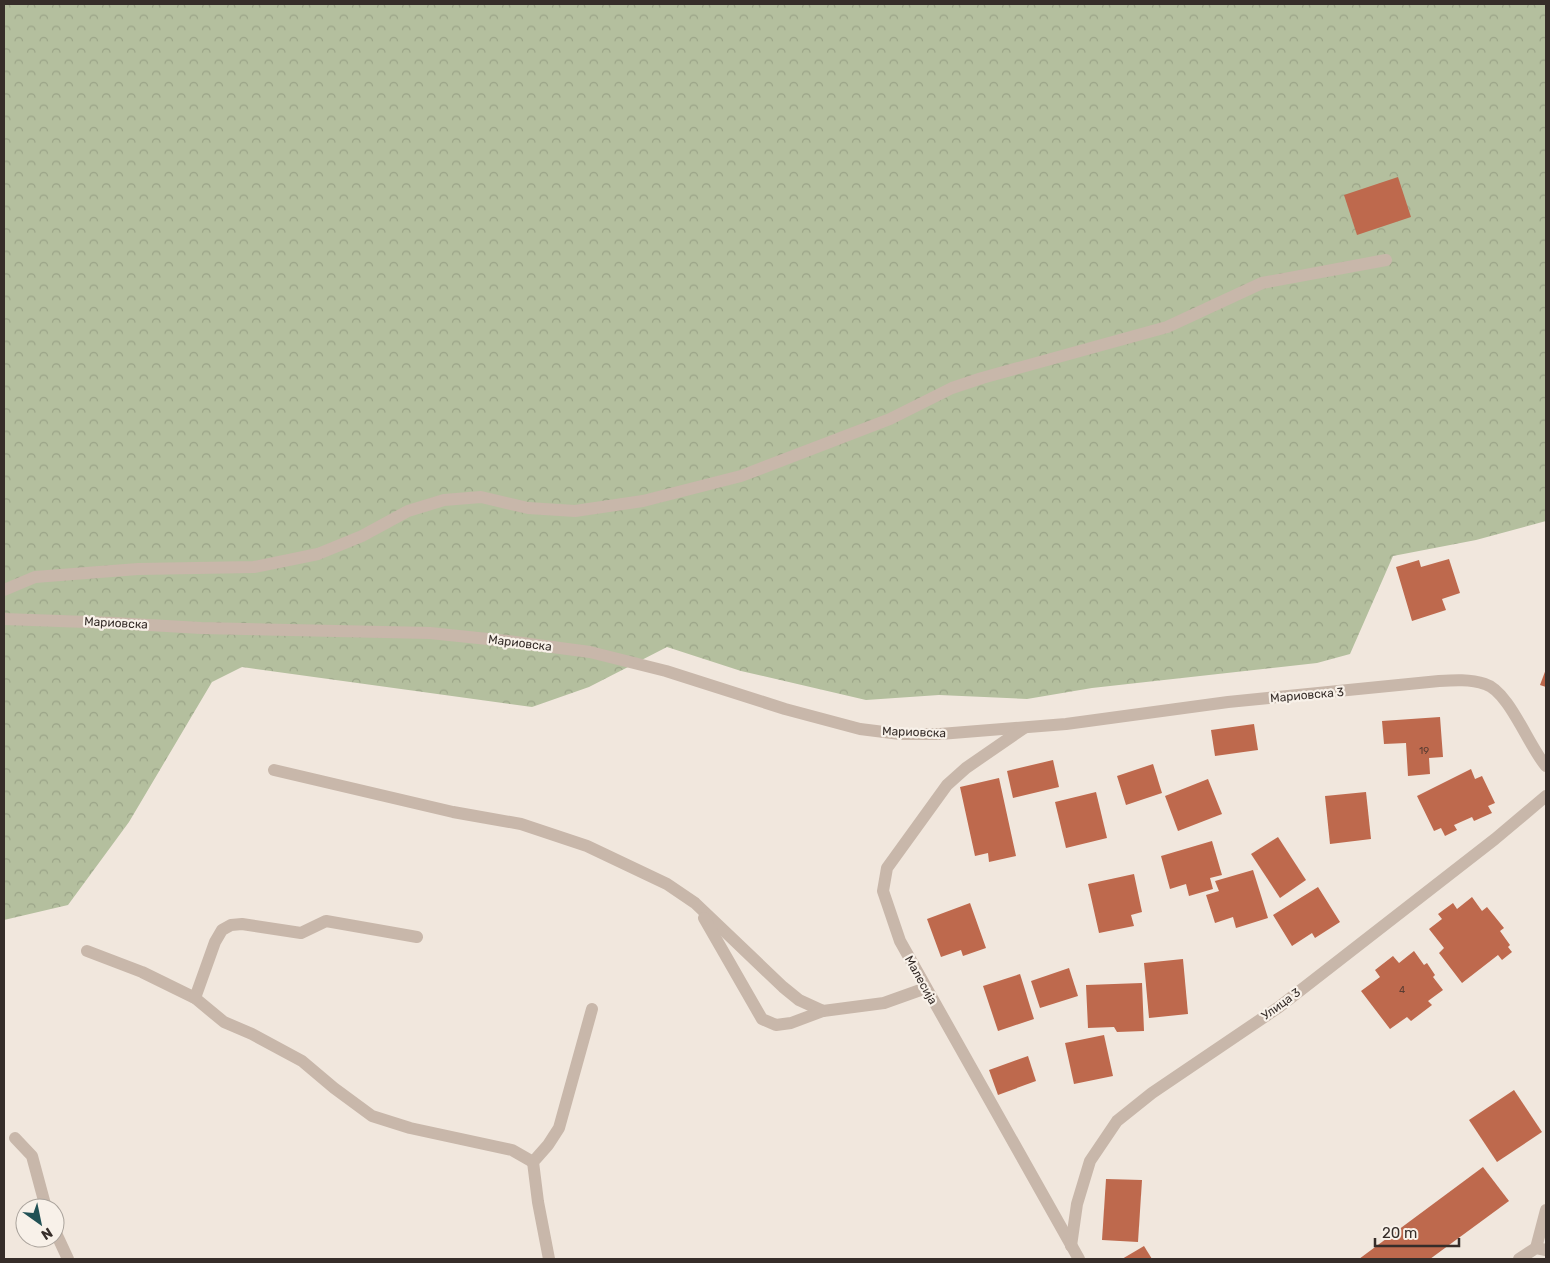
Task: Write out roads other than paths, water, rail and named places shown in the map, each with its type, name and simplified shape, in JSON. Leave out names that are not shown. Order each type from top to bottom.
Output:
[{"type":"street","points":[[4,590],[35,577],[138,570],[254,568],[318,554],[362,536],[408,511],[444,500],[481,497],[528,508],[575,511],[643,501],[741,476],[890,420],[952,388],[982,378],[1167,328],[1262,283],[1386,260]]},
{"type":"street","name":"Мариовска","points":[[4,619],[200,628],[430,633],[507,641],[590,652],[666,671],[785,709],[860,729],[900,734],[940,734],[1026,727]]},
{"type":"street","name":"Мариовска 3","points":[[1026,727],[1139,716],[1228,702],[1465,680],[1487,684],[1499,694],[1546,766]]},
{"type":"street","name":"Малесија","points":[[1026,727],[966,768],[947,785],[887,868],[883,891],[900,941],[1079,1259]]},
{"type":"street","points":[[274,770],[453,812],[521,824],[587,846],[668,884],[695,903],[783,987],[799,1000],[823,1011]]},
{"type":"street","name":"Улица 3","points":[[1071,1246],[1077,1204],[1090,1162],[1117,1121],[1152,1093],[1278,1007],[1495,839],[1546,796]]},
{"type":"street","points":[[695,903],[762,1019],[776,1025],[791,1023],[823,1011],[884,1003],[926,988]]},
{"type":"street","points":[[195,998],[214,942],[222,930],[231,925],[242,924],[300,933],[326,921],[417,937]]},
{"type":"street","points":[[87,951],[142,972],[195,998],[224,1022],[302,1060],[334,1088],[372,1116],[410,1128],[512,1150],[533,1162]]},
{"type":"street","points":[[548,1259],[533,1162],[548,1145],[559,1128],[592,1009]]},
{"type":"street","points":[[15,1138],[32,1156],[43,1198]]},
{"type":"street","points":[[1519,1259],[1541,1249],[1546,1210]]}]
